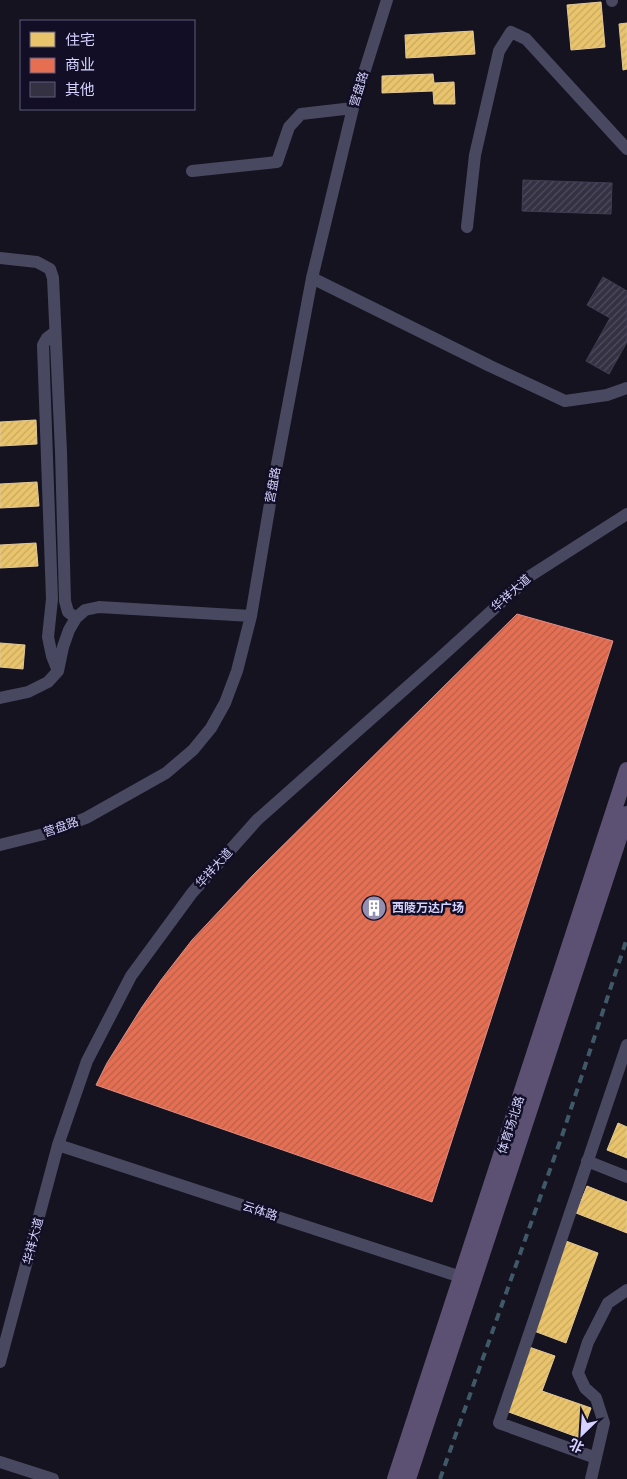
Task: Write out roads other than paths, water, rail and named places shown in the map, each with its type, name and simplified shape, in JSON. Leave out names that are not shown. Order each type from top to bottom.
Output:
[{"type":"main road","name":"体育场北路","points":[[395,1479],[627,770]]},
{"type":"main road","name":"体育场北路","points":[[408,1479],[627,814]]},
{"type":"street","name":"营盘路","points":[[0,845],[44,834],[86,818],[166,773],[192,750],[211,728],[225,703],[237,671],[251,616],[274,480],[312,278],[353,108],[387,0]]},
{"type":"street","points":[[467,227],[475,155],[499,51],[511,32],[526,39],[627,149]]},
{"type":"street","points":[[192,171],[277,162],[289,127],[301,114],[353,108]]},
{"type":"street","points":[[0,258],[37,262],[50,270],[53,278],[61,452],[65,601],[68,612],[76,618]]},
{"type":"street","points":[[312,278],[481,362],[565,401],[607,395],[627,388]]},
{"type":"street","points":[[56,332],[47,338],[42,345],[52,599],[48,637],[52,656],[58,671]]},
{"type":"street","name":"华祥大道","points":[[0,1362],[58,1146],[87,1061],[131,976],[192,893],[257,820],[530,576],[627,514]]},
{"type":"street","points":[[0,698],[28,692],[48,682],[58,671],[69,630],[76,618],[85,610],[99,607],[251,616]]},
{"type":"street","points":[[596,1458],[499,1423],[627,1045]]},
{"type":"street","name":"云体路","points":[[58,1146],[461,1276]]},
{"type":"street","points":[[587,1161],[627,1177]]},
{"type":"street","points":[[591,1479],[604,1423],[596,1398],[585,1388],[578,1373],[588,1342],[608,1303],[627,1290]]},
{"type":"street","points":[[0,1462],[53,1479]]},
{"type":"railway","points":[[440,1479],[563,1133],[627,938]]},
{"type":"place","name":"西陵万达广场","points":[[374,908]]}]
